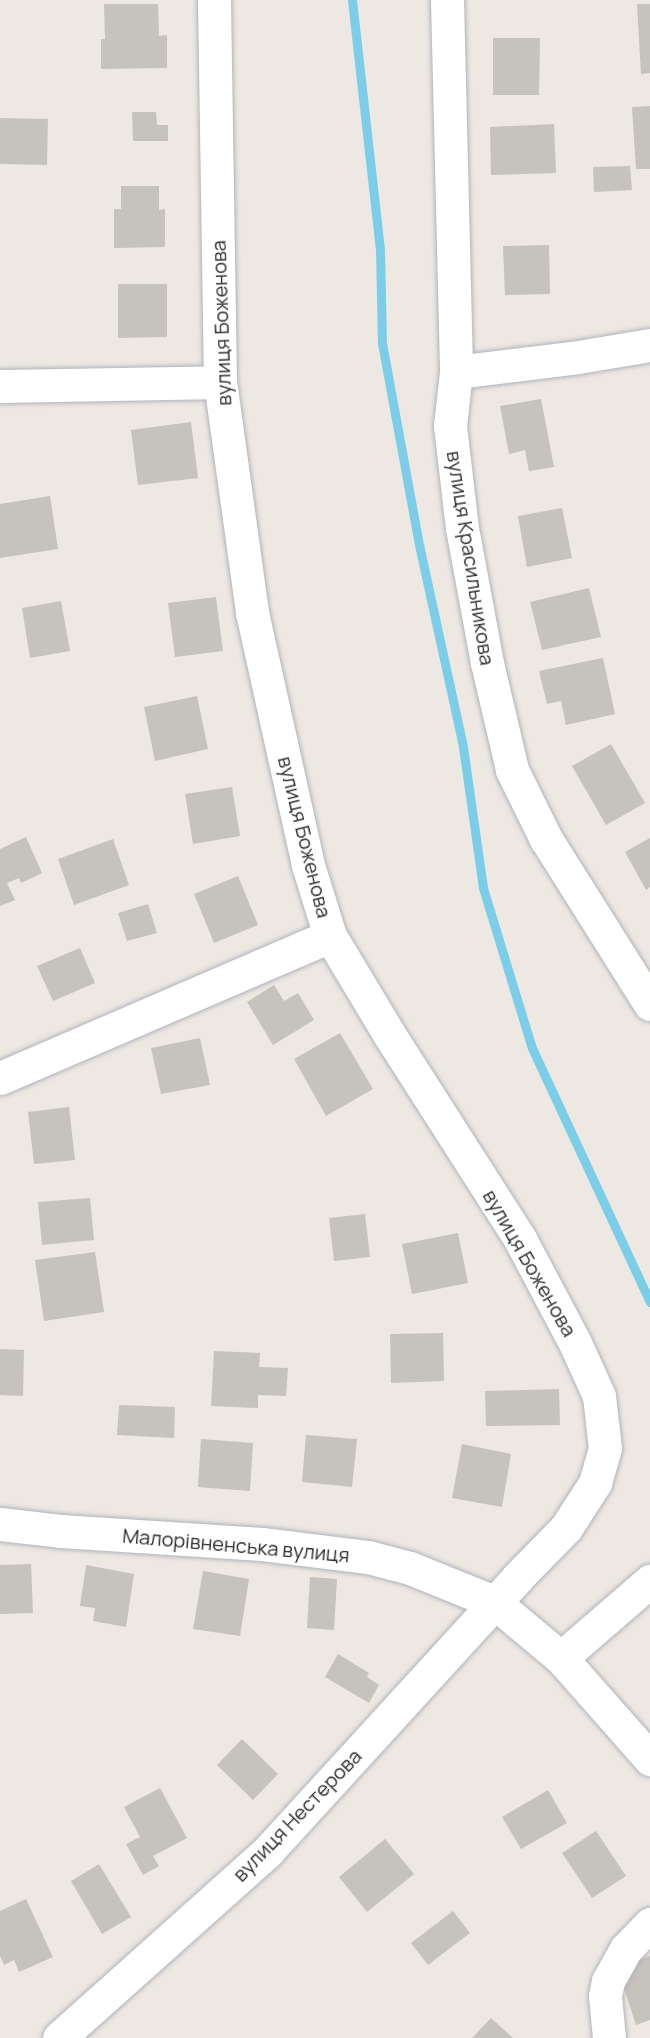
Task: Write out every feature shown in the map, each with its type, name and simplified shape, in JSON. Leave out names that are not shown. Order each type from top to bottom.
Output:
[{"type":"street","name":"вулиця Боженова","points":[[214,0],[220,382],[252,612],[308,864],[330,936],[389,1034],[520,1239],[575,1343],[599,1396],[605,1448],[595,1484],[566,1528],[494,1602]]},
{"type":"street","name":"вулиця Красильникова","points":[[447,0],[456,372],[450,426],[462,528],[487,663],[512,770],[546,839],[650,1004]]},
{"type":"street","points":[[456,372],[578,357],[650,345]]},
{"type":"street","points":[[0,386],[220,382]]},
{"type":"street","points":[[0,1078],[330,936]]},
{"type":"street","name":"Малорівненська вулиця","points":[[0,1524],[61,1531],[262,1544],[368,1557],[410,1568],[494,1602],[561,1658],[650,1759]]},
{"type":"street","points":[[561,1658],[650,1581]]},
{"type":"street","name":"вулиця Нестерова","points":[[59,2038],[268,1851],[494,1602]]},
{"type":"street","points":[[609,2038],[605,1996],[608,1981],[626,1949],[650,1924]]},
{"type":"building","points":[[104,4],[158,4],[159,36],[167,35],[167,68],[101,69],[101,39],[105,39]]},
{"type":"building","points":[[637,4],[650,4],[650,73],[641,74]]},
{"type":"building","points":[[493,38],[540,38],[539,95],[493,95]]},
{"type":"building","points":[[650,106],[650,169],[636,169],[632,107]]},
{"type":"building","points":[[132,112],[156,112],[157,125],[168,125],[168,141],[133,141]]},
{"type":"building","points":[[0,118],[48,119],[47,165],[0,164]]},
{"type":"building","points":[[554,124],[556,173],[491,175],[490,127]]},
{"type":"building","points":[[630,166],[632,190],[594,192],[593,167]]},
{"type":"building","points":[[121,186],[159,186],[159,210],[165,209],[165,247],[114,248],[114,209],[121,209]]},
{"type":"building","points":[[549,245],[550,294],[505,295],[503,246]]},
{"type":"building","points":[[118,284],[167,284],[167,337],[118,338]]},
{"type":"building","points":[[541,399],[554,467],[529,471],[525,450],[509,454],[500,406]]},
{"type":"building","points":[[191,422],[198,478],[138,485],[131,430]]},
{"type":"building","points":[[50,496],[58,549],[0,558],[0,504]]},
{"type":"building","points":[[562,508],[572,558],[527,567],[518,516]]},
{"type":"building","points":[[589,588],[601,637],[542,650],[530,602]]},
{"type":"building","points":[[216,597],[223,651],[175,657],[168,603]]},
{"type":"building","points":[[61,601],[70,651],[30,658],[22,608]]},
{"type":"building","points":[[603,658],[615,714],[566,725],[561,701],[547,704],[539,671]]},
{"type":"building","points":[[197,696],[208,749],[155,761],[144,707]]},
{"type":"building","points":[[611,744],[645,803],[606,825],[572,766]]},
{"type":"building","points":[[232,787],[240,836],[193,844],[185,794]]},
{"type":"building","points":[[26,837],[42,873],[21,883],[19,878],[7,883],[15,900],[0,906],[0,849]]},
{"type":"building","points":[[650,838],[650,887],[646,890],[625,852]]},
{"type":"building","points":[[113,839],[129,885],[74,905],[58,859]]},
{"type":"building","points":[[238,876],[258,925],[214,943],[194,894]]},
{"type":"building","points":[[148,904],[157,933],[127,941],[118,913]]},
{"type":"building","points":[[80,948],[95,983],[53,1001],[37,966]]},
{"type":"building","points":[[274,985],[284,1001],[298,993],[314,1020],[273,1045],[247,1002]]},
{"type":"building","points":[[340,1033],[373,1089],[326,1116],[294,1059]]},
{"type":"building","points":[[200,1038],[210,1085],[161,1094],[151,1048]]},
{"type":"building","points":[[69,1107],[75,1160],[34,1164],[28,1112]]},
{"type":"building","points":[[90,1198],[94,1240],[42,1245],[38,1202]]},
{"type":"building","points":[[365,1214],[370,1257],[334,1261],[329,1218]]},
{"type":"building","points":[[458,1233],[468,1283],[412,1294],[402,1244]]},
{"type":"building","points":[[95,1252],[104,1312],[44,1321],[35,1260]]},
{"type":"building","points":[[443,1333],[444,1381],[391,1383],[390,1334]]},
{"type":"building","points":[[0,1349],[24,1350],[23,1396],[0,1395]]},
{"type":"building","points":[[214,1351],[260,1353],[259,1367],[288,1368],[286,1396],[258,1395],[258,1408],[211,1406]]},
{"type":"building","points":[[559,1389],[560,1425],[486,1426],[485,1391]]},
{"type":"building","points":[[119,1405],[175,1407],[174,1438],[117,1435]]},
{"type":"building","points":[[306,1435],[357,1439],[352,1487],[302,1482]]},
{"type":"building","points":[[201,1439],[253,1443],[250,1491],[198,1487]]},
{"type":"building","points":[[462,1444],[511,1454],[502,1507],[452,1498]]},
{"type":"building","points":[[31,1564],[33,1613],[0,1614],[0,1565]]},
{"type":"building","points":[[86,1565],[134,1574],[126,1627],[93,1621],[95,1608],[80,1606]]},
{"type":"building","points":[[203,1571],[249,1579],[240,1636],[193,1629]]},
{"type":"building","points":[[310,1577],[337,1579],[334,1630],[307,1628]]},
{"type":"building","points":[[338,1654],[369,1673],[367,1677],[379,1685],[369,1703],[325,1677]]},
{"type":"building","points":[[242,1739],[278,1774],[253,1800],[217,1765]]},
{"type":"building","points":[[160,1788],[187,1838],[153,1856],[159,1866],[143,1875],[126,1844],[140,1837],[124,1807]]},
{"type":"building","points":[[548,1790],[567,1823],[521,1849],[502,1817]]},
{"type":"building","points":[[596,1831],[626,1876],[592,1898],[562,1853]]},
{"type":"building","points":[[385,1839],[414,1874],[367,1912],[339,1877]]},
{"type":"building","points":[[99,1864],[131,1917],[102,1934],[71,1881]]},
{"type":"building","points":[[26,1899],[53,1957],[19,1972],[14,1960],[4,1965],[0,1956],[0,1911]]},
{"type":"building","points":[[453,1911],[470,1933],[428,1965],[411,1943]]},
{"type":"building","points":[[650,1956],[650,2020],[636,2025],[617,1967]]},
{"type":"building","points":[[491,2018],[513,2038],[472,2038]]},
{"type":"waterway","points":[[352,0],[380,249],[382,343],[418,540],[463,747],[483,888],[532,1048],[650,1302]]}]
